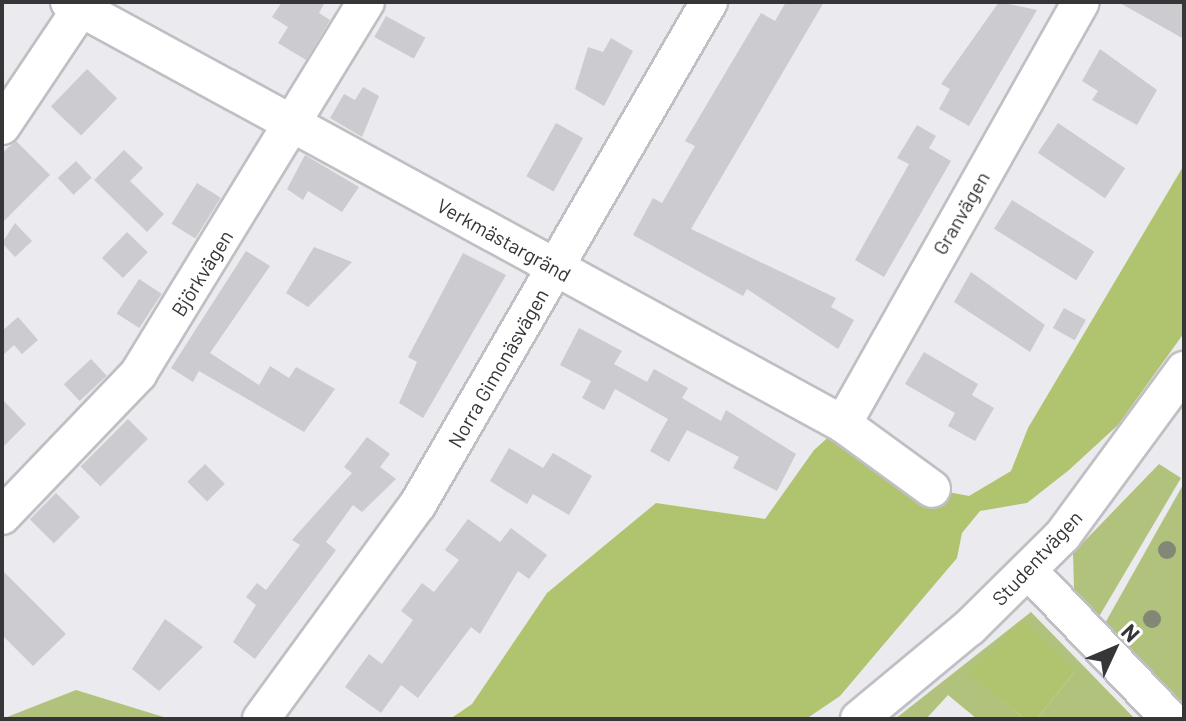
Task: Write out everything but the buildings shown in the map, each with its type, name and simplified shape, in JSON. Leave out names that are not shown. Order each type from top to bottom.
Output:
[{"type":"street","name":"Björkvägen","points":[[2,516],[138,374],[294,126],[366,2]]},
{"type":"street","name":"Norra Gimonäsvägen","points":[[261,719],[418,504],[709,2]]},
{"type":"street","name":"Granvägen","points":[[843,424],[1081,2]]},
{"type":"street","name":"Verkmästargränd","points":[[79,4],[294,126],[843,424],[932,489]]},
{"type":"street","points":[[2,126],[79,4]]},
{"type":"street","name":"Studentvägen","points":[[859,719],[1029,571],[1141,436],[1184,370]]},
{"type":"street","points":[[1029,571],[1170,719]]},
{"type":"green space","points":[[1184,165],[1184,333],[1118,425],[1069,470],[1027,503],[980,511],[962,533],[957,558],[840,696],[806,719],[450,719],[472,704],[547,593],[656,503],[765,519],[814,450],[843,424],[932,489],[969,496],[1011,471],[1028,428]]},
{"type":"green space","points":[[1159,464],[1181,478],[1097,620],[1074,590],[1073,553]]},
{"type":"green space","points":[[1184,483],[1184,719],[1095,641]]},
{"type":"green space","points":[[1031,612],[1135,719],[1037,719],[1075,671],[968,673],[1025,719],[977,719],[948,695],[926,719],[895,719]]},
{"type":"green space","points":[[1023,620],[1075,671],[1037,719],[1025,719],[967,673]]},
{"type":"green space","points":[[76,690],[170,719],[2,719]]}]
